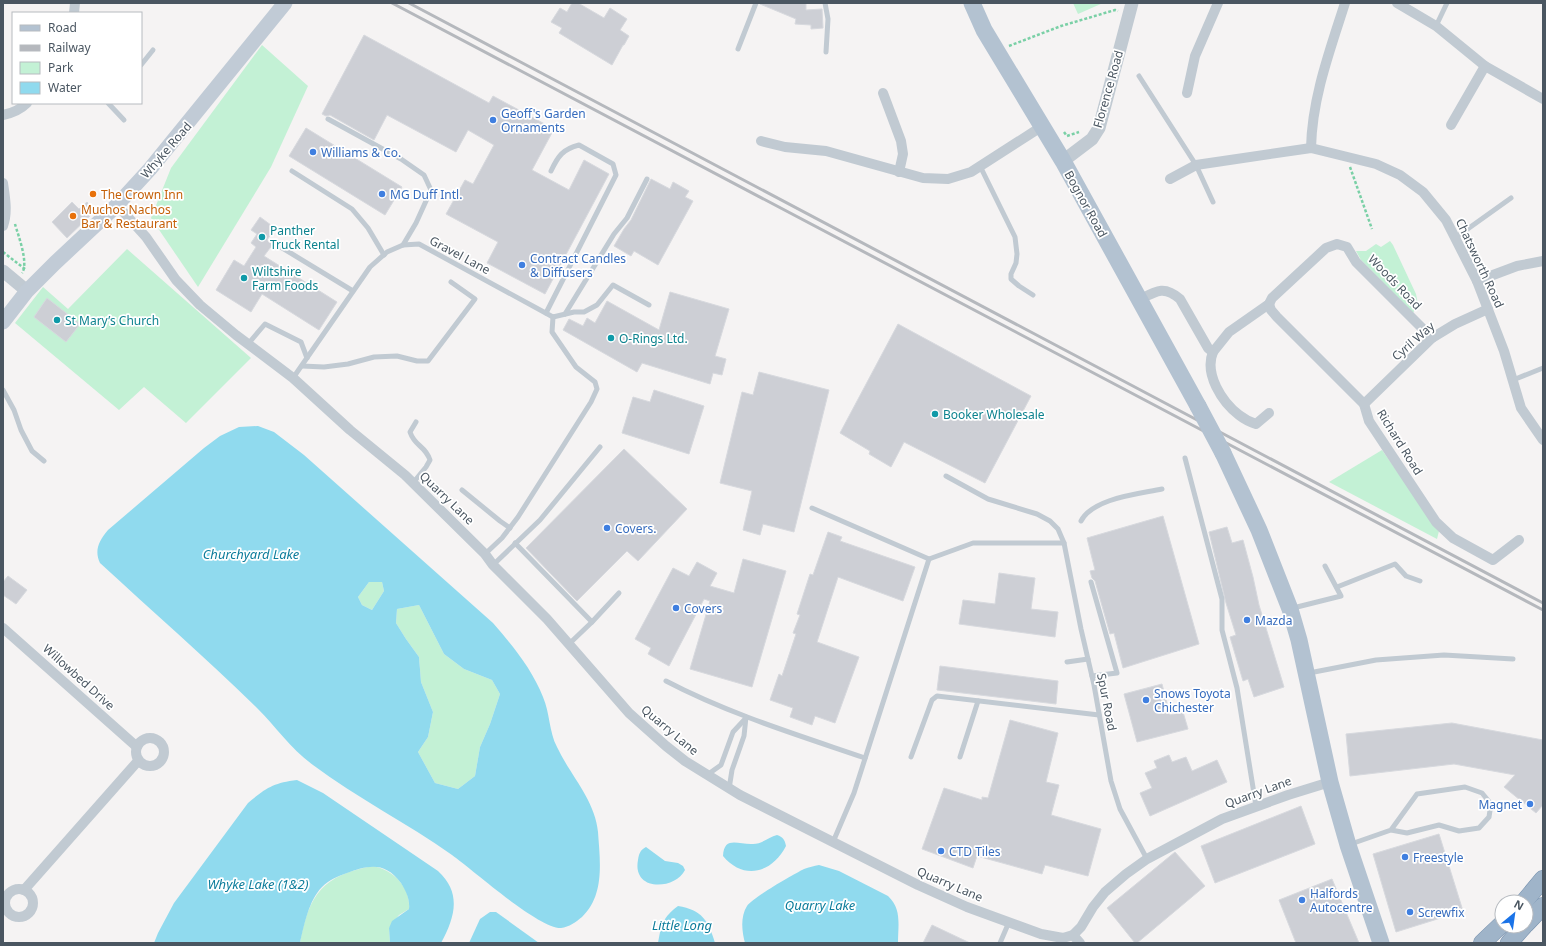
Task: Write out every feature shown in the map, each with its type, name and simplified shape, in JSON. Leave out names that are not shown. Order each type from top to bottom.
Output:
[{"type":"highway","points":[[1531,894],[1543,879]]},
{"type":"highway","points":[[1534,916],[1543,906]]},
{"type":"highway","points":[[1482,943],[1494,932]]},
{"type":"highway","points":[[1509,943],[1517,934]]},
{"type":"main road","name":"Whyke Road","points":[[3,322],[27,291],[117,205],[150,169],[285,3]]},
{"type":"main road","name":"Bognor Road","points":[[972,3],[984,30],[998,51],[1041,127],[1063,161],[1198,406],[1223,452],[1260,530],[1290,609],[1299,640],[1330,782],[1348,845],[1381,943]]},
{"type":"street","points":[[1187,93],[1195,56],[1218,3]]},
{"type":"street","points":[[1311,148],[1311,125],[1319,90],[1345,3]]},
{"type":"street","points":[[1397,3],[1436,26],[1485,66],[1543,99]]},
{"type":"street","name":"Florence Road","points":[[1063,161],[1092,139],[1099,128],[1126,5]]},
{"type":"street","points":[[1451,125],[1485,66]]},
{"type":"street","points":[[883,93],[902,141],[903,154],[899,172]]},
{"type":"street","points":[[3,115],[11,114],[21,109],[26,104]]},
{"type":"street","points":[[761,141],[785,147],[826,151],[923,178],[948,179],[971,172],[1041,127]]},
{"type":"street","name":"Chatsworth Road","points":[[1170,179],[1196,166],[1311,148],[1376,164],[1400,175],[1423,192],[1446,220],[1477,281],[1504,351],[1521,408],[1543,440]]},
{"type":"street","points":[[3,183],[6,206],[5,221],[3,226]]},
{"type":"street","name":"Quarry Lane","points":[[117,205],[146,237],[176,280],[200,305],[293,378],[350,430],[413,483],[485,554],[493,565],[547,619],[629,713],[666,746],[729,789],[918,885],[967,907],[1041,934],[1063,938],[1073,935],[1081,927],[1093,907],[1105,892],[1147,859],[1222,819],[1256,806],[1330,782]]},
{"type":"street","name":"Woods Road","points":[[1269,304],[1272,298],[1326,248],[1337,244],[1343,245],[1348,247],[1356,262],[1432,338]]},
{"type":"street","points":[[1477,281],[1517,266],[1543,261]]},
{"type":"street","points":[[3,271],[27,291]]},
{"type":"street","points":[[1139,300],[1157,291],[1164,290],[1175,295],[1180,299],[1208,348],[1213,352]]},
{"type":"street","points":[[1269,304],[1229,332],[1213,352],[1210,364],[1211,374],[1220,392],[1240,416],[1256,424],[1269,413]]},
{"type":"street","name":"Richard Road","points":[[1269,304],[1271,310],[1277,317],[1364,404],[1369,421],[1436,522],[1453,538],[1493,560],[1519,540]]},
{"type":"street","name":"Cyril Way","points":[[1364,404],[1432,338],[1455,324],[1488,309]]},
{"type":"street","name":"Willowbed Drive","points":[[3,628],[137,747]]},
{"type":"street","points":[[148,738],[161,744],[164,751],[158,764],[147,766],[138,761],[136,754],[137,747],[141,741],[148,738]]},
{"type":"street","points":[[24,890],[138,761]]},
{"type":"street","points":[[18,889],[24,890],[31,894],[33,906],[28,914],[21,917],[12,915],[6,907],[6,890],[18,889]]},
{"type":"street","points":[[1073,935],[1080,943]]},
{"type":"lane","points":[[738,48],[756,3]]},
{"type":"lane","points":[[825,3],[828,19],[826,52]]},
{"type":"lane","points":[[1436,26],[1447,3]]},
{"type":"lane","points":[[142,64],[153,50]]},
{"type":"lane","points":[[1138,76],[1196,166],[1213,202]]},
{"type":"lane","points":[[109,104],[124,120]]},
{"type":"lane","points":[[328,119],[401,159],[424,175],[431,190],[416,223],[403,245]]},
{"type":"lane","points":[[546,313],[616,175],[613,164],[579,145],[568,148],[557,158],[551,171]]},
{"type":"lane","points":[[980,166],[1015,237],[1017,254],[1016,263],[1011,274],[1011,278],[1019,286],[1033,295]]},
{"type":"lane","points":[[292,171],[352,209],[368,228],[384,255]]},
{"type":"lane","points":[[565,314],[614,234],[627,218],[647,179]]},
{"type":"lane","points":[[1455,238],[1511,198]]},
{"type":"lane","name":"Gravel Lane","points":[[293,378],[370,266],[387,252],[403,245],[419,244],[553,317]]},
{"type":"lane","points":[[279,246],[353,291]]},
{"type":"lane","points":[[302,366],[324,367],[348,364],[374,357],[397,356],[417,361],[428,361],[475,299],[451,282]]},
{"type":"lane","points":[[485,554],[510,528],[591,402],[597,389],[594,382],[576,367],[552,332],[553,317],[584,312],[597,305],[613,285],[649,304]]},
{"type":"lane","points":[[248,344],[265,324],[301,342],[307,358]]},
{"type":"lane","points":[[1513,380],[1543,368]]},
{"type":"lane","points":[[3,390],[14,410],[21,430],[32,450],[44,461]]},
{"type":"lane","points":[[413,483],[430,460],[428,452],[413,441],[410,432],[416,422]]},
{"type":"lane","points":[[493,565],[540,520],[600,447]]},
{"type":"lane","points":[[1184,458],[1222,599],[1222,630],[1237,688],[1256,806]]},
{"type":"lane","name":"Spur Road","points":[[946,476],[988,499],[1037,514],[1050,521],[1058,529],[1064,543],[1080,629],[1092,676],[1111,781],[1120,809],[1147,859]]},
{"type":"lane","points":[[1081,521],[1085,514],[1108,501],[1162,489]]},
{"type":"lane","points":[[462,490],[510,528]]},
{"type":"lane","points":[[812,508],[929,559],[973,543],[1064,543]]},
{"type":"lane","points":[[515,543],[592,622]]},
{"type":"lane","points":[[833,842],[854,793],[929,559]]},
{"type":"lane","points":[[1337,587],[1395,564],[1406,576],[1420,581]]},
{"type":"lane","points":[[1290,609],[1341,596],[1325,566]]},
{"type":"lane","points":[[1091,582],[1117,673],[1092,676]]},
{"type":"lane","points":[[569,644],[619,593]]},
{"type":"lane","points":[[1306,674],[1376,660],[1444,655],[1513,659]]},
{"type":"lane","points":[[1067,662],[1088,659]]},
{"type":"lane","points":[[666,681],[692,695],[746,717],[865,758]]},
{"type":"lane","points":[[911,757],[932,700],[937,696],[1099,715]]},
{"type":"lane","points":[[960,757],[978,701]]},
{"type":"lane","points":[[707,775],[721,765],[733,732],[746,717]]},
{"type":"lane","points":[[729,789],[732,770],[744,736],[746,717]]},
{"type":"lane","points":[[1348,845],[1391,830],[1407,833],[1439,825],[1459,832],[1479,828],[1489,817],[1491,804],[1482,793],[1465,787],[1417,794],[1391,830]]},
{"type":"lane","points":[[1000,943],[1009,922]]},
{"type":"path","points":[[998,51],[1061,26],[1115,10],[1120,11],[1126,5]]},
{"type":"path","points":[[1062,131],[1067,136],[1080,132],[1084,128]]},
{"type":"path","points":[[1345,156],[1372,229]]},
{"type":"path","points":[[6,206],[12,212],[25,261],[25,269],[15,281]]},
{"type":"path","points":[[3,252],[25,269]]},
{"type":"green space","points":[[1073,3],[1103,3],[1078,14]]},
{"type":"green space","points":[[262,45],[308,86],[271,167],[198,287],[151,218],[171,168]]},
{"type":"green space","points":[[1390,241],[1416,294],[1418,304],[1413,313],[1361,260],[1356,251],[1366,251],[1376,244],[1381,247]]},
{"type":"green space","points":[[127,249],[251,358],[186,423],[144,387],[119,410],[15,323],[43,287],[68,309]]},
{"type":"green space","points":[[1382,450],[1439,531],[1437,539],[1329,482]]},
{"type":"green space","points":[[369,582],[382,582],[384,591],[372,610],[362,605],[358,597]]},
{"type":"green space","points":[[419,605],[444,654],[464,669],[492,680],[500,694],[490,724],[480,747],[475,776],[458,789],[435,783],[418,752],[428,737],[433,712],[421,682],[419,657],[396,623],[397,609]]},
{"type":"green space","points":[[373,866],[387,871],[394,876],[404,887],[409,901],[409,909],[399,915],[389,928],[390,943],[300,943],[308,912],[314,899],[321,890],[330,881],[342,875]]},
{"type":"water","name":"Churchyard Lake","points":[[258,426],[274,432],[304,455],[493,623],[521,658],[539,687],[543,697],[554,741],[587,798],[596,820],[600,854],[598,888],[589,908],[582,917],[575,922],[567,927],[561,928],[551,926],[538,919],[506,898],[452,855],[330,777],[305,759],[238,689],[100,563],[97,554],[98,546],[108,530],[204,448],[220,436],[239,427]],"holes":[[[369,582],[382,582],[384,591],[372,610],[362,605],[358,597]],[[419,605],[444,654],[464,669],[492,680],[500,694],[490,724],[480,747],[475,776],[458,789],[435,783],[418,752],[428,737],[433,712],[421,682],[419,657],[396,623],[397,609]]]},
{"type":"water","name":"Whyke Lake (1&2)","points":[[297,780],[323,793],[438,871],[446,879],[451,888],[454,906],[450,924],[441,943],[390,943],[389,928],[392,921],[409,909],[409,902],[401,883],[395,876],[382,868],[369,867],[337,877],[317,892],[305,921],[300,943],[154,943],[174,903],[248,803],[270,787]]},
{"type":"water","points":[[777,835],[783,839],[786,846],[780,855],[765,868],[748,871],[740,869],[731,864],[723,856],[724,849],[729,843],[756,844]]},
{"type":"water","points":[[646,847],[665,861],[678,863],[683,866],[685,870],[680,877],[664,884],[648,882],[641,878],[638,870],[638,860],[642,849]]},
{"type":"water","name":"Quarry Lake","points":[[819,865],[839,871],[888,896],[897,912],[899,924],[898,943],[745,943],[742,920],[745,910],[750,902],[774,886],[806,868]]},
{"type":"water","name":"Little Long","points":[[678,906],[693,910],[703,917],[710,928],[715,943],[658,943],[660,931],[666,918]]},
{"type":"water","points":[[490,912],[496,912],[539,943],[469,943],[480,919]]},
{"type":"building","points":[[572,3],[578,3],[604,18],[610,8],[627,19],[620,30],[629,36],[612,65],[559,33],[562,28],[551,22],[560,8],[567,12]]},
{"type":"building","points":[[760,3],[806,3],[806,10],[822,9],[823,28],[811,29],[811,25],[795,24],[796,19]]},
{"type":"building","points":[[364,35],[489,103],[493,96],[554,129],[532,170],[569,190],[584,160],[609,174],[545,294],[487,263],[498,242],[446,214],[465,180],[473,184],[494,145],[468,130],[456,152],[387,115],[374,140],[330,115],[326,116],[322,114]]},
{"type":"building","points":[[306,128],[402,187],[385,215],[289,156]]},
{"type":"building","points":[[651,179],[670,189],[673,182],[689,191],[685,197],[693,201],[658,265],[634,251],[631,256],[614,246],[631,220]]},
{"type":"building","name":"Muchos Nachos Bar & Restaurant","points":[[72,202],[79,209],[87,202],[95,211],[67,238],[52,222]]},
{"type":"building","points":[[260,217],[275,228],[267,240],[273,244],[264,256],[337,302],[319,330],[262,294],[251,312],[216,290],[234,260],[244,266],[256,247],[251,243],[257,234],[251,230]]},
{"type":"building","points":[[670,292],[729,309],[715,356],[726,359],[722,375],[713,373],[710,384],[642,363],[637,372],[563,330],[569,319],[583,326],[587,318],[595,323],[607,301],[659,330]]},
{"type":"building","name":"St Mary’s Church","points":[[47,298],[80,324],[66,342],[34,317]]},
{"type":"building","name":"Booker Wholesale","points":[[898,324],[1031,396],[985,483],[904,442],[891,467],[869,454],[870,451],[840,433]]},
{"type":"building","points":[[759,372],[829,390],[794,532],[763,524],[760,535],[743,530],[752,491],[720,483],[742,392],[753,395]]},
{"type":"building","points":[[654,390],[704,406],[689,454],[622,433],[633,397],[650,402]]},
{"type":"building","name":"Covers.","points":[[624,449],[687,509],[638,561],[627,551],[577,601],[526,548]]},
{"type":"building","points":[[1163,516],[1199,644],[1123,668],[1114,633],[1110,634],[1095,581],[1092,578],[1090,571],[1095,570],[1087,538]]},
{"type":"building","name":"Mazda","points":[[1227,527],[1232,543],[1243,540],[1259,605],[1284,687],[1254,697],[1248,679],[1243,681],[1230,637],[1236,635],[1226,603],[1209,532]]},
{"type":"building","points":[[828,532],[842,537],[840,541],[915,567],[903,601],[838,577],[817,642],[859,657],[835,723],[815,716],[812,725],[790,717],[793,708],[770,700],[779,674],[782,676],[796,634],[793,633],[800,615],[797,614],[810,574],[813,575]]},
{"type":"building","points":[[743,559],[786,571],[752,687],[690,669],[710,601],[704,599],[669,666],[648,654],[651,648],[635,639],[673,568],[689,576],[697,562],[717,573],[710,586],[734,593]]},
{"type":"building","points":[[999,573],[1035,578],[1031,609],[1058,612],[1055,637],[959,624],[963,600],[995,604]]},
{"type":"building","points":[[8,576],[27,590],[16,604],[3,595],[3,582]]},
{"type":"building","points":[[940,666],[1058,681],[1056,704],[937,690]]},
{"type":"building","points":[[1162,684],[1170,715],[1183,712],[1188,729],[1137,742],[1124,694]]},
{"type":"building","points":[[1010,720],[1058,733],[1046,782],[1059,785],[1051,815],[1101,829],[1088,876],[1045,865],[1042,874],[977,856],[973,868],[922,849],[944,788],[982,800],[982,797],[988,798]]},
{"type":"building","points":[[1452,723],[1543,740],[1543,805],[1536,813],[1504,787],[1515,775],[1454,764],[1350,776],[1346,734]]},
{"type":"building","points":[[1169,755],[1172,762],[1186,757],[1192,771],[1217,760],[1227,782],[1150,816],[1140,793],[1152,788],[1145,773],[1157,768],[1154,761]]},
{"type":"building","points":[[1301,806],[1315,844],[1215,883],[1201,846]]},
{"type":"building","points":[[1439,834],[1463,911],[1396,932],[1373,854]]},
{"type":"building","points":[[1175,852],[1205,886],[1137,943],[1135,943],[1107,908]]},
{"type":"building","points":[[1332,879],[1359,943],[1296,943],[1279,900]]},
{"type":"building","points":[[932,925],[970,943],[923,943]]},
{"type":"railway","points":[[392,3],[1543,610]]},
{"type":"railway","points":[[409,3],[1543,603]]},
{"type":"place","name":"Geoff's Garden Ornaments","points":[[493,120]]},
{"type":"place","name":"Williams & Co.","points":[[313,152]]},
{"type":"place","name":"The Crown Inn","points":[[93,194]]},
{"type":"place","name":"MG Duff Intl.","points":[[382,194]]},
{"type":"place","name":"Muchos Nachos Bar & Restaurant","points":[[73,216]]},
{"type":"place","name":"Panther Truck Rental","points":[[262,237]]},
{"type":"place","name":"Contract Candles & Diffusers","points":[[522,265]]},
{"type":"place","name":"Wiltshire Farm Foods","points":[[244,278]]},
{"type":"place","name":"St Mary’s Church","points":[[57,320]]},
{"type":"place","name":"O-Rings Ltd.","points":[[611,338]]},
{"type":"place","name":"Booker Wholesale","points":[[935,414]]},
{"type":"place","name":"Covers.","points":[[607,528]]},
{"type":"place","name":"Covers","points":[[676,608]]},
{"type":"place","name":"Mazda","points":[[1247,620]]},
{"type":"place","name":"Snows Toyota Chichester","points":[[1146,700]]},
{"type":"place","name":"Magnet","points":[[1530,804]]},
{"type":"place","name":"CTD Tiles","points":[[941,851]]},
{"type":"place","name":"Freestyle","points":[[1405,857]]},
{"type":"place","name":"Halfords Autocentre","points":[[1302,900]]},
{"type":"place","name":"Screwfix","points":[[1410,912]]}]
